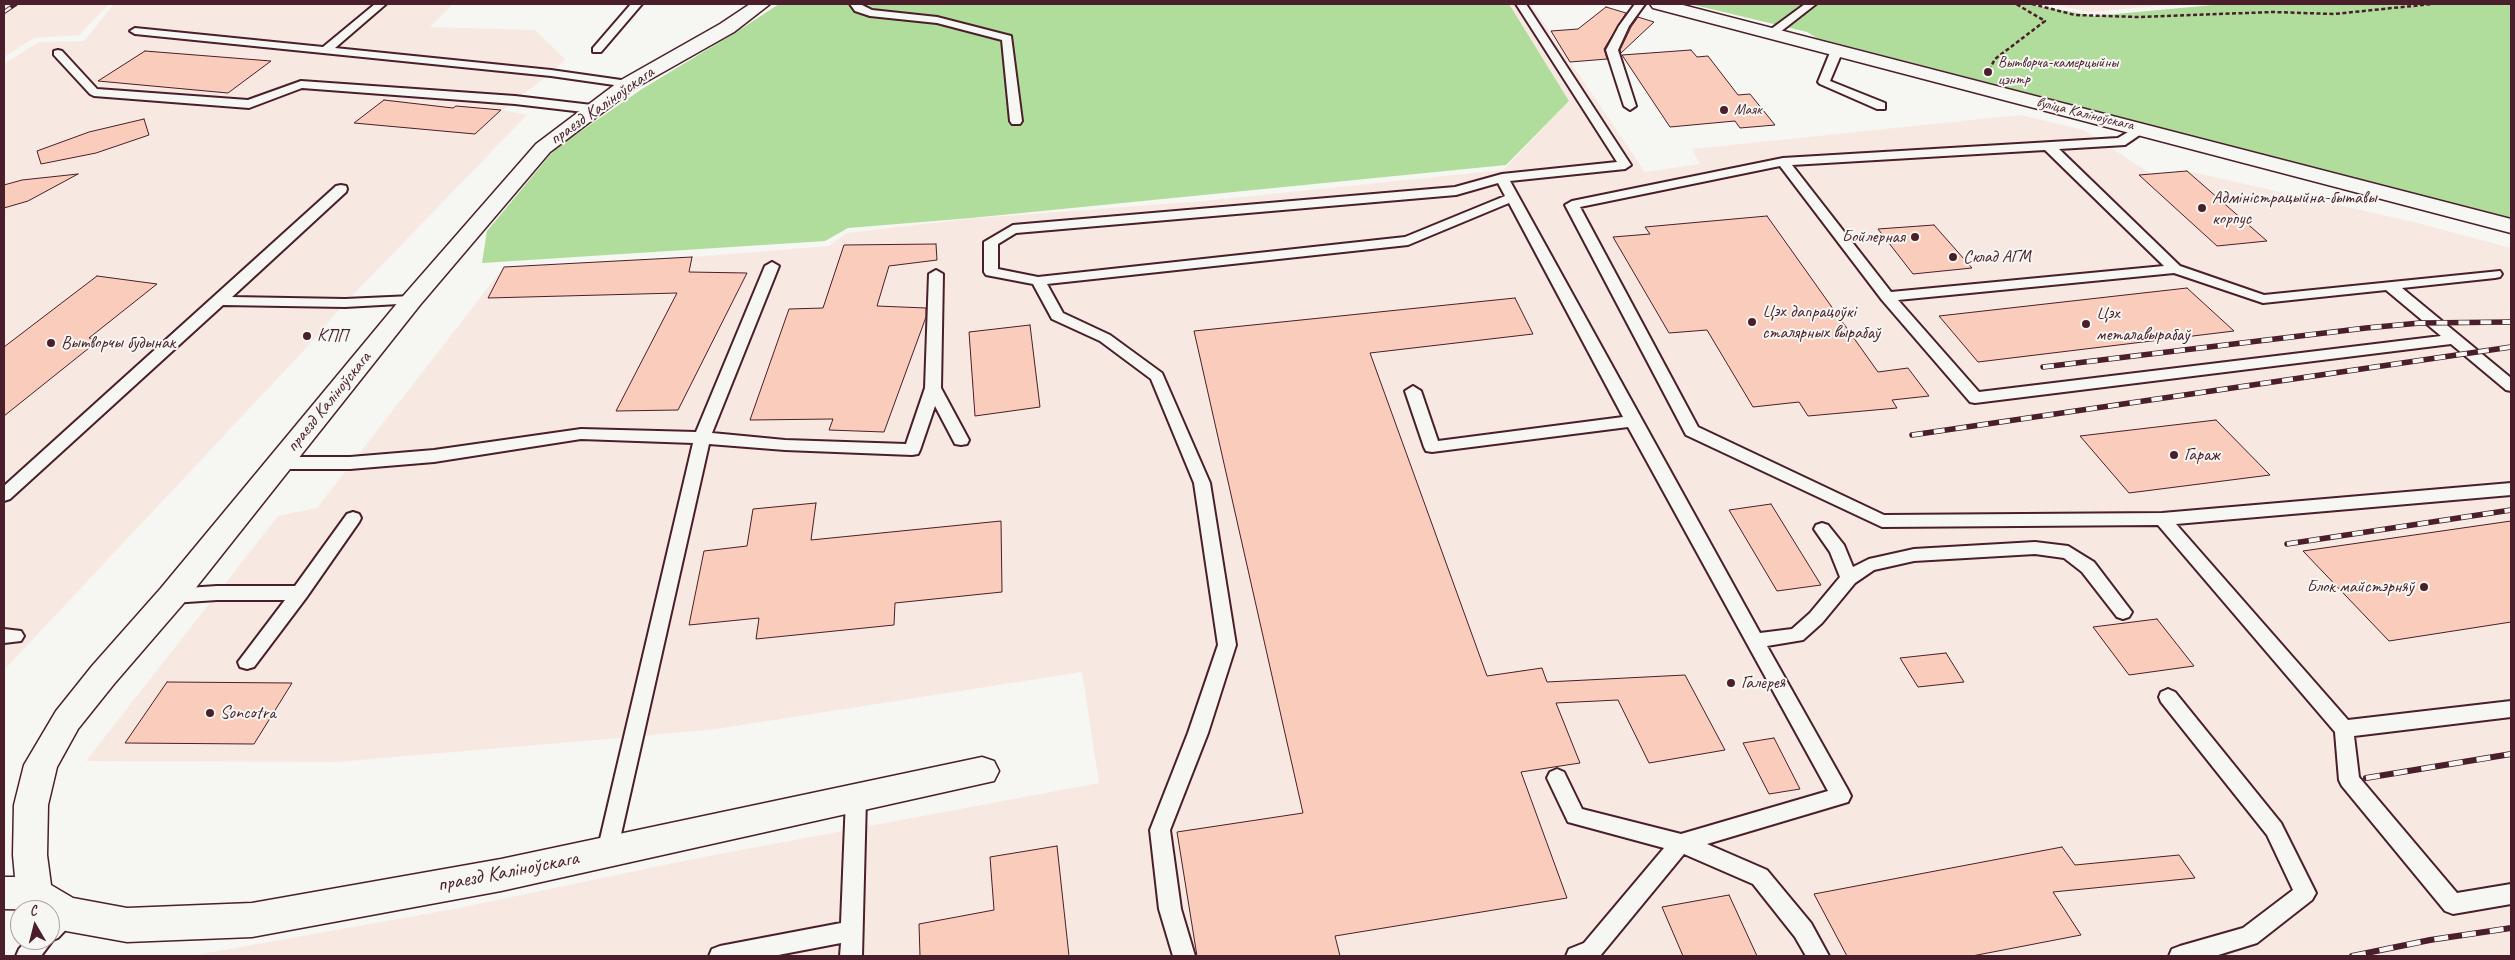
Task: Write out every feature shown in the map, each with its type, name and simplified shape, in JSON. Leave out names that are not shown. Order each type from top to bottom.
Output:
[{"type":"street","name":"праезд Каліноўскага","points":[[19,893],[30,855],[31,805],[41,765],[67,720],[172,596],[412,300],[543,148],[592,109],[628,84],[727,28],[761,4]]},
{"type":"street","name":"вуліца Каліноўскага","points":[[1659,4],[2511,226]]},
{"type":"street","name":"праезд Каліноўскага","points":[[60,923],[127,925],[252,920],[501,875],[982,771]]},
{"type":"lane","points":[[326,50],[381,4]]},
{"type":"lane","points":[[597,50],[637,4]]},
{"type":"lane","points":[[855,4],[859,9],[870,13],[937,20],[1007,38],[1016,121]]},
{"type":"lane","points":[[1513,197],[1408,241],[1038,281],[991,272],[991,242],[1012,228],[1456,191],[1502,178],[1625,165],[1521,4]]},
{"type":"lane","points":[[1630,106],[1612,50],[1624,26],[1640,4]]},
{"type":"lane","points":[[1771,34],[1811,4]]},
{"type":"lane","points":[[136,30],[551,73],[628,84]]},
{"type":"lane","points":[[1837,50],[1824,82],[1881,106]]},
{"type":"lane","points":[[58,53],[94,92],[249,104],[301,84],[515,100],[592,109]]},
{"type":"lane","points":[[2140,129],[2121,142],[1783,162],[1572,205],[1692,431],[1882,521],[2162,519],[2511,488]]},
{"type":"lane","points":[[2048,146],[2175,269]]},
{"type":"lane","points":[[1783,162],[1888,297],[1975,398],[2454,339]]},
{"type":"lane","points":[[1502,178],[1633,421],[1842,796],[1680,843],[1591,951],[1577,956]]},
{"type":"lane","points":[[4,495],[341,189]]},
{"type":"lane","points":[[607,852],[702,438],[772,266]]},
{"type":"lane","points":[[1888,297],[2175,269],[2263,299],[2495,274]]},
{"type":"lane","points":[[280,463],[350,463],[434,456],[581,434],[702,438],[785,445],[912,450],[934,388],[936,274]]},
{"type":"lane","points":[[1038,281],[1057,316],[1105,338],[1157,376],[1202,483],[1227,645],[1198,732],[1160,830],[1170,909],[1184,956]]},
{"type":"lane","points":[[2390,286],[2511,386]]},
{"type":"lane","points":[[219,301],[345,303],[412,300]]},
{"type":"lane","points":[[934,388],[960,440]]},
{"type":"lane","points":[[1413,391],[1432,447],[1633,421]]},
{"type":"lane","points":[[247,662],[300,593],[353,518]]},
{"type":"lane","points":[[2162,519],[2344,729],[2348,780],[2453,904],[2511,894]]},
{"type":"lane","points":[[1822,529],[1838,549],[1849,578]]},
{"type":"lane","points":[[1756,641],[1797,635],[1816,618],[1849,578],[1868,565],[1914,555],[2035,548],[2068,552],[2088,567],[2123,612]]},
{"type":"lane","points":[[172,596],[217,593],[300,593]]},
{"type":"lane","points":[[2168,697],[2274,829],[2305,893],[2249,936],[2180,956]]},
{"type":"lane","points":[[2344,729],[2511,709]]},
{"type":"lane","points":[[1557,778],[1575,816],[1680,843],[1760,877],[1803,930],[1818,956]]},
{"type":"lane","points":[[851,956],[856,798]]},
{"type":"lane","points":[[720,956],[852,931]]},
{"type":"path","points":[[1983,88],[1995,59],[2045,21],[2016,4]]},
{"type":"path","points":[[2032,4],[2076,15],[2138,17],[2273,12],[2334,14],[2410,8],[2432,4]]},
{"type":"shaded area","points":[[4,4],[109,4],[79,35],[34,38],[4,57]]},
{"type":"shaded area","points":[[114,4],[453,4],[430,27],[535,30],[565,59],[551,73],[503,110],[527,115],[345,303],[307,347],[4,670],[4,64],[39,42],[84,41]]},
{"type":"shaded area","points":[[1509,4],[1531,4],[1645,172],[1700,164],[1692,149],[2020,115],[2084,130],[2151,174],[2187,171],[2414,222],[2511,248],[2511,956],[190,956],[454,909],[693,859],[1099,783],[1082,672],[716,729],[632,737],[336,762],[86,761],[278,516],[317,508],[504,267],[692,257],[829,246],[847,233],[967,219],[1204,201],[1503,170],[1569,101]]},
{"type":"shaded area","points":[[2052,4],[2179,4],[2090,12]]},
{"type":"green space","points":[[779,4],[1509,4],[1569,101],[1506,165],[971,218],[848,228],[825,241],[482,263],[487,231],[555,149],[642,89]]},
{"type":"green space","points":[[1690,4],[2027,4],[2094,16],[2224,4],[2511,4],[2511,219],[1817,38],[1807,32]]},
{"type":"building","points":[[1606,7],[1626,13],[1604,49],[1607,59],[1570,62],[1551,31],[1578,29]]},
{"type":"building","points":[[1638,17],[1654,22],[1621,53],[1620,50]]},
{"type":"building","points":[[1691,50],[1697,57],[1708,56],[1738,95],[1750,94],[1775,125],[1740,128],[1735,121],[1670,127],[1622,55]]},
{"type":"building","points":[[145,51],[271,61],[228,93],[98,81]]},
{"type":"building","points":[[384,100],[453,108],[456,106],[501,110],[475,134],[354,123]]},
{"type":"building","points":[[144,119],[149,135],[96,153],[41,164],[37,151],[89,132]]},
{"type":"building","name":"Адміністрацыйна-бытавы корпус","points":[[2187,171],[2267,241],[2217,246],[2139,175]]},
{"type":"building","points":[[78,174],[28,201],[4,208],[4,185],[22,180]]},
{"type":"building","name":"Цэх дапрацоўкі сталярных вырабаў","points":[[1767,216],[1878,372],[1908,368],[1929,396],[1892,400],[1897,408],[1808,416],[1799,402],[1753,407],[1707,330],[1669,333],[1613,237],[1650,234],[1645,227]]},
{"type":"building","points":[[1934,225],[1972,268],[1913,274],[1878,229]]},
{"type":"building","points":[[936,244],[937,260],[889,266],[877,306],[926,308],[926,317],[884,432],[829,430],[833,419],[750,420],[789,309],[823,308],[844,245]]},
{"type":"building","points":[[692,257],[689,272],[747,273],[678,410],[616,411],[677,293],[488,298],[504,267]]},
{"type":"building","name":"Вытворчы будынак","points":[[97,276],[157,284],[89,338],[99,340],[4,416],[4,347]]},
{"type":"building","name":"Цэх металавырабаў","points":[[2187,288],[2234,331],[1978,362],[1939,316]]},
{"type":"building","points":[[1515,298],[1533,334],[1370,353],[1487,676],[1542,668],[1547,682],[1685,675],[1725,750],[1649,763],[1618,700],[1556,703],[1580,763],[1521,772],[1567,898],[1335,936],[1340,956],[1197,956],[1177,832],[1303,813],[1194,331]]},
{"type":"building","points":[[1030,325],[1040,407],[975,416],[969,332]]},
{"type":"building","name":"Гараж","points":[[2216,420],[2270,475],[2129,493],[2080,436]]},
{"type":"building","points":[[816,503],[811,540],[1001,521],[1002,592],[895,603],[894,625],[756,639],[759,618],[689,625],[704,551],[747,546],[753,509]]},
{"type":"building","points":[[1771,504],[1821,585],[1777,591],[1729,510]]},
{"type":"building","name":"Блок майстэрняў","points":[[2511,521],[2511,622],[2389,641],[2303,551]]},
{"type":"building","points":[[2157,619],[2194,666],[2129,675],[2093,627]]},
{"type":"building","points":[[1946,653],[1964,682],[1918,687],[1900,658]]},
{"type":"building","name":"Soncotra","points":[[167,682],[292,683],[254,744],[125,743]]},
{"type":"building","points":[[1774,738],[1800,789],[1769,794],[1743,743]]},
{"type":"building","points":[[1057,846],[1069,956],[920,956],[919,924],[994,910],[990,857]]},
{"type":"building","points":[[2062,847],[2075,865],[2179,855],[2195,878],[2053,892],[2081,935],[1972,956],[1847,956],[1814,894]]},
{"type":"building","points":[[1729,895],[1757,956],[1683,956],[1662,907]]},
{"type":"railway","points":[[4,12],[16,4]]},
{"type":"railway","points":[[2043,367],[2366,328],[2420,323],[2511,322]]},
{"type":"railway","points":[[1912,435],[2511,347]]},
{"type":"railway","points":[[2287,544],[2511,510]]},
{"type":"railway","points":[[2366,778],[2511,754]]},
{"type":"railway","points":[[2352,956],[2430,940],[2511,928]]},
{"type":"place","name":"Вытворча-камерцыйны цэнтр","points":[[1988,72]]},
{"type":"place","name":"Маяк","points":[[1724,110]]},
{"type":"place","name":"Адміністрацыйна-бытавы корпус","points":[[2202,208]]},
{"type":"place","name":"Бойлерная","points":[[1915,237]]},
{"type":"place","name":"Склад АГМ","points":[[1953,257]]},
{"type":"place","name":"Цэх дапрацоўкі сталярных вырабаў","points":[[1752,322]]},
{"type":"place","name":"Цэх металавырабаў","points":[[2086,324]]},
{"type":"place","name":"КПП","points":[[307,336]]},
{"type":"place","name":"Вытворчы будынак","points":[[51,343]]},
{"type":"place","name":"Гараж","points":[[2174,455]]},
{"type":"place","name":"Блок майстэрняў","points":[[2424,587]]},
{"type":"place","name":"Галерея","points":[[1731,683]]},
{"type":"place","name":"Soncotra","points":[[210,713]]}]
